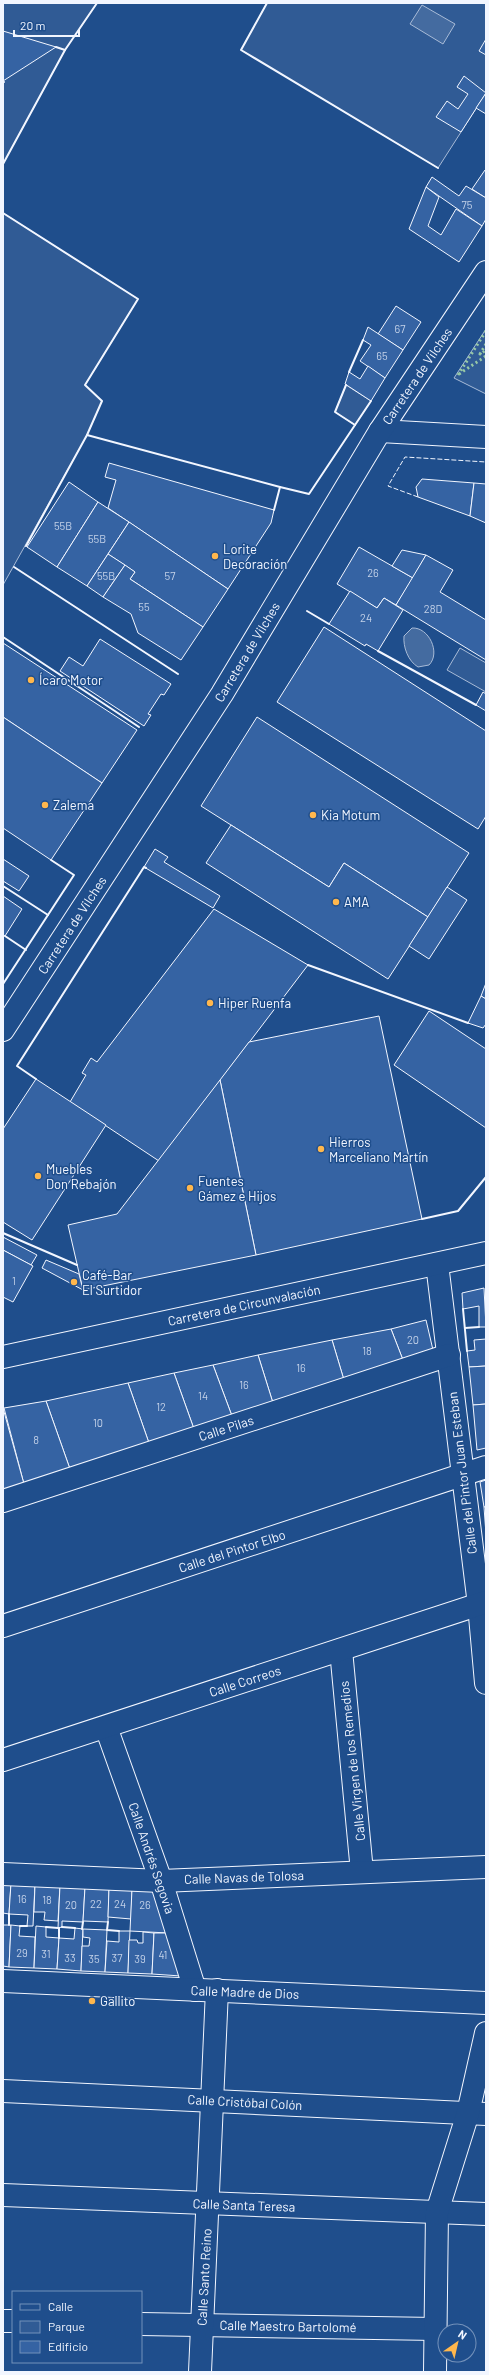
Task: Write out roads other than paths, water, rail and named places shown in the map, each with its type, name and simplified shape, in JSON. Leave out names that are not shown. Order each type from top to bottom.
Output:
[{"type":"street","name":"Carretera de Vilches","points":[[6,1018],[222,694],[380,431],[486,272]]},
{"type":"street","points":[[380,431],[486,437]]},
{"type":"street","name":"Carretera de Circunvalación","points":[[3,1357],[486,1253]]},
{"type":"street","name":"Calle del Pintor Juan Esteban","points":[[437,1264],[449,1355],[462,1475],[482,1603],[486,1683]]},
{"type":"street","name":"Calle Pilas","points":[[3,1501],[449,1355]]},
{"type":"street","name":"Calle del Pintor Elbo","points":[[3,1626],[486,1467]]},
{"type":"street","name":"Calle Correos","points":[[3,1760],[482,1603]]},
{"type":"street","name":"Calle Virgen de los Remedios","points":[[341,1650],[362,1872]]},
{"type":"street","name":"Calle Andrés Segovia","points":[[106,1727],[161,1881],[195,1990]]},
{"type":"street","name":"Calle Navas de Tolosa","points":[[3,1874],[161,1881],[486,1868]]},
{"type":"street","name":"Calle Madre de Dios","points":[[3,1981],[486,2004]]},
{"type":"street","name":"Calle Santo Reino","points":[[200,2372],[217,1990]]},
{"type":"street","points":[[435,2372],[437,2212],[477,2114],[486,2033]]},
{"type":"street","name":"Calle Cristóbal Colón","points":[[3,2091],[477,2114]]},
{"type":"street","name":"Calle Santa Teresa","points":[[3,2195],[486,2214]]},
{"type":"street","name":"Calle Maestro Bartolomé","points":[[142,2324],[435,2329]]},
{"type":"place","name":"Lorite Decoración","points":[[215,556]]},
{"type":"place","name":"Ícaro Motor","points":[[31,680]]},
{"type":"place","name":"Zalema","points":[[45,805]]},
{"type":"place","name":"Kia Motum","points":[[313,815]]},
{"type":"place","name":"AMA","points":[[336,902]]},
{"type":"place","name":"Hiper Ruenfa","points":[[210,1003]]},
{"type":"place","name":"Hierros Marceliano Martín","points":[[321,1149]]},
{"type":"place","name":"Muebles Don Rebajón","points":[[38,1176]]},
{"type":"place","name":"Fuentes Gámez e Hijos","points":[[190,1188]]},
{"type":"place","name":"Café-Bar El Surtidor","points":[[74,1282]]},
{"type":"place","name":"Gallito","points":[[92,2001]]}]
